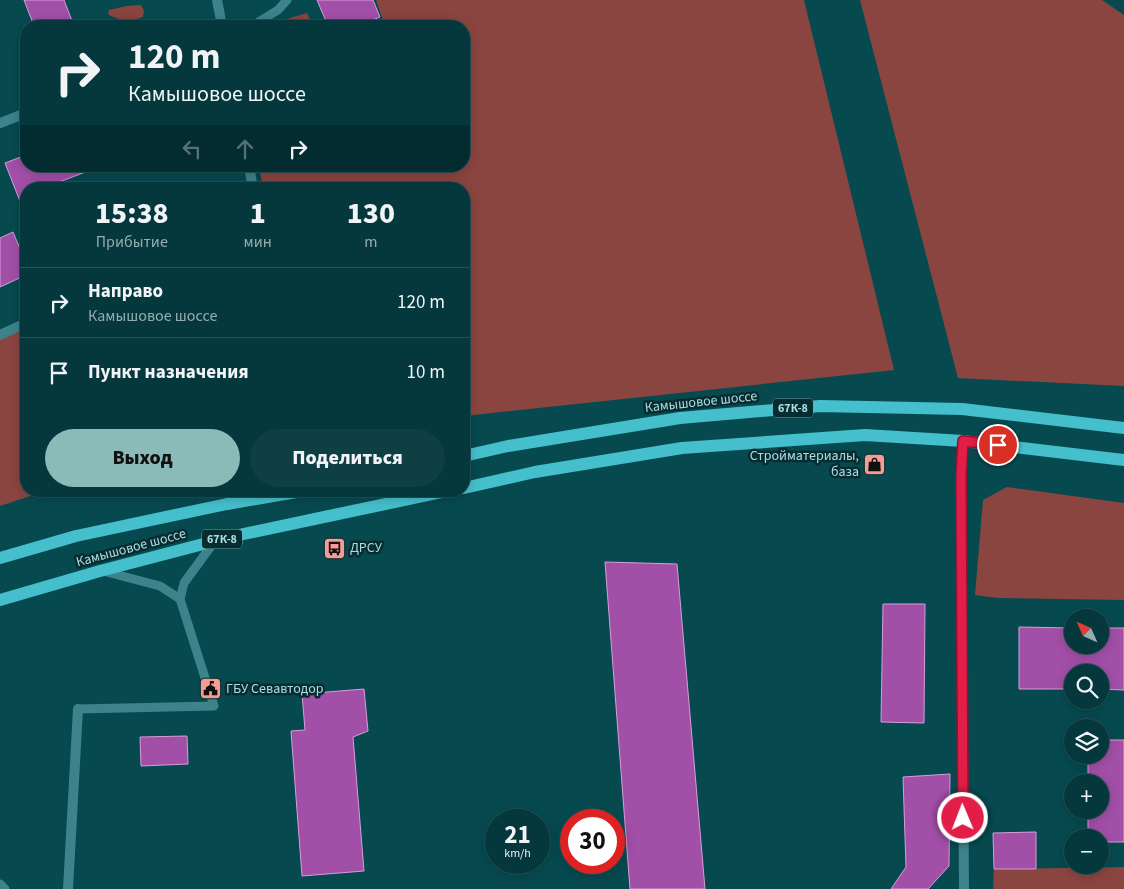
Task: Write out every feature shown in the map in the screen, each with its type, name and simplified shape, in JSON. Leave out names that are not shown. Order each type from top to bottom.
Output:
[{"type":"main road","name":"Камышовое шоссе","points":[[470,455],[508,446],[680,418],[820,406],[962,409],[1124,428]]},
{"type":"main road","points":[[470,487],[535,472],[682,448],[865,435],[963,441],[1124,460]]},
{"type":"main road","name":"Камышовое шоссе","points":[[0,558],[76,536],[267,497]]},
{"type":"main road","name":"Камышовое шоссе","points":[[0,600],[100,571],[234,536],[419,497]]},
{"type":"street","points":[[217,0],[221,20]]},
{"type":"street","points":[[0,122],[20,115]]},
{"type":"street","points":[[0,335],[20,327]]},
{"type":"street","points":[[963,441],[961,487],[964,889]]},
{"type":"street","points":[[68,889],[78,709]]},
{"type":"lane","points":[[262,20],[278,10],[286,0]]},
{"type":"lane","points":[[78,709],[214,706],[180,599],[184,583],[214,542]]},
{"type":"lane","points":[[100,571],[160,586],[180,599]]},
{"type":"lane","points":[[0,884],[5,889]]},
{"type":"shaded area","points":[[376,0],[804,0],[894,370],[470,415],[470,182],[262,182],[260,172],[470,172],[470,20],[383,20]]},
{"type":"shaded area","points":[[860,0],[1102,0],[1124,15],[1124,386],[958,378]]},
{"type":"shaded area","points":[[141,5],[144,11],[143,17],[130,20],[120,19],[108,14],[109,10]]},
{"type":"shaded area","points":[[307,13],[310,20],[283,20]]},
{"type":"shaded area","points":[[20,321],[20,497],[27,497],[0,506],[0,332]]},
{"type":"shaded area","points":[[1007,487],[1124,503],[1124,600],[998,598],[975,595],[983,500]]},
{"type":"shaded area","points":[[1109,867],[1124,867],[1124,889],[993,889],[994,869],[1064,868],[1064,874],[1109,874]]},
{"type":"building","points":[[24,0],[64,0],[72,20],[32,20]]},
{"type":"building","points":[[317,0],[373,0],[380,17],[372,20],[325,20]]},
{"type":"building","points":[[20,157],[20,172],[86,172],[59,182],[20,182],[20,201],[5,163]]},
{"type":"building","points":[[13,232],[20,249],[20,278],[0,287],[0,238]]},
{"type":"building","points":[[605,562],[677,564],[705,889],[630,889]]},
{"type":"building","points":[[883,604],[925,604],[924,723],[881,722]]},
{"type":"building","points":[[1019,627],[1064,628],[1064,654],[1109,654],[1109,628],[1124,628],[1124,690],[1109,689],[1109,664],[1064,664],[1064,689],[1019,689]]},
{"type":"building","points":[[364,689],[368,731],[353,737],[364,871],[302,876],[291,731],[305,730],[302,694]]},
{"type":"building","points":[[187,736],[188,764],[141,766],[140,737]]},
{"type":"building","points":[[1109,740],[1124,740],[1124,842],[1109,842],[1109,829],[1088,829],[1088,819],[1109,819],[1109,774],[1088,774],[1088,764],[1109,764]]},
{"type":"building","points":[[950,774],[949,866],[928,889],[891,889],[906,867],[903,777]]},
{"type":"building","points":[[1036,832],[1036,869],[994,869],[993,833]]},
{"type":"place","name":"Стройматериалы, база","points":[[875,464]]},
{"type":"place","name":"ДРСУ","points":[[334,548]]},
{"type":"place","name":"ГБУ Севавтодор","points":[[210,689]]},
{"type":"route","points":[[963,818],[961,733],[961,477],[963,441],[998,445]]}]
